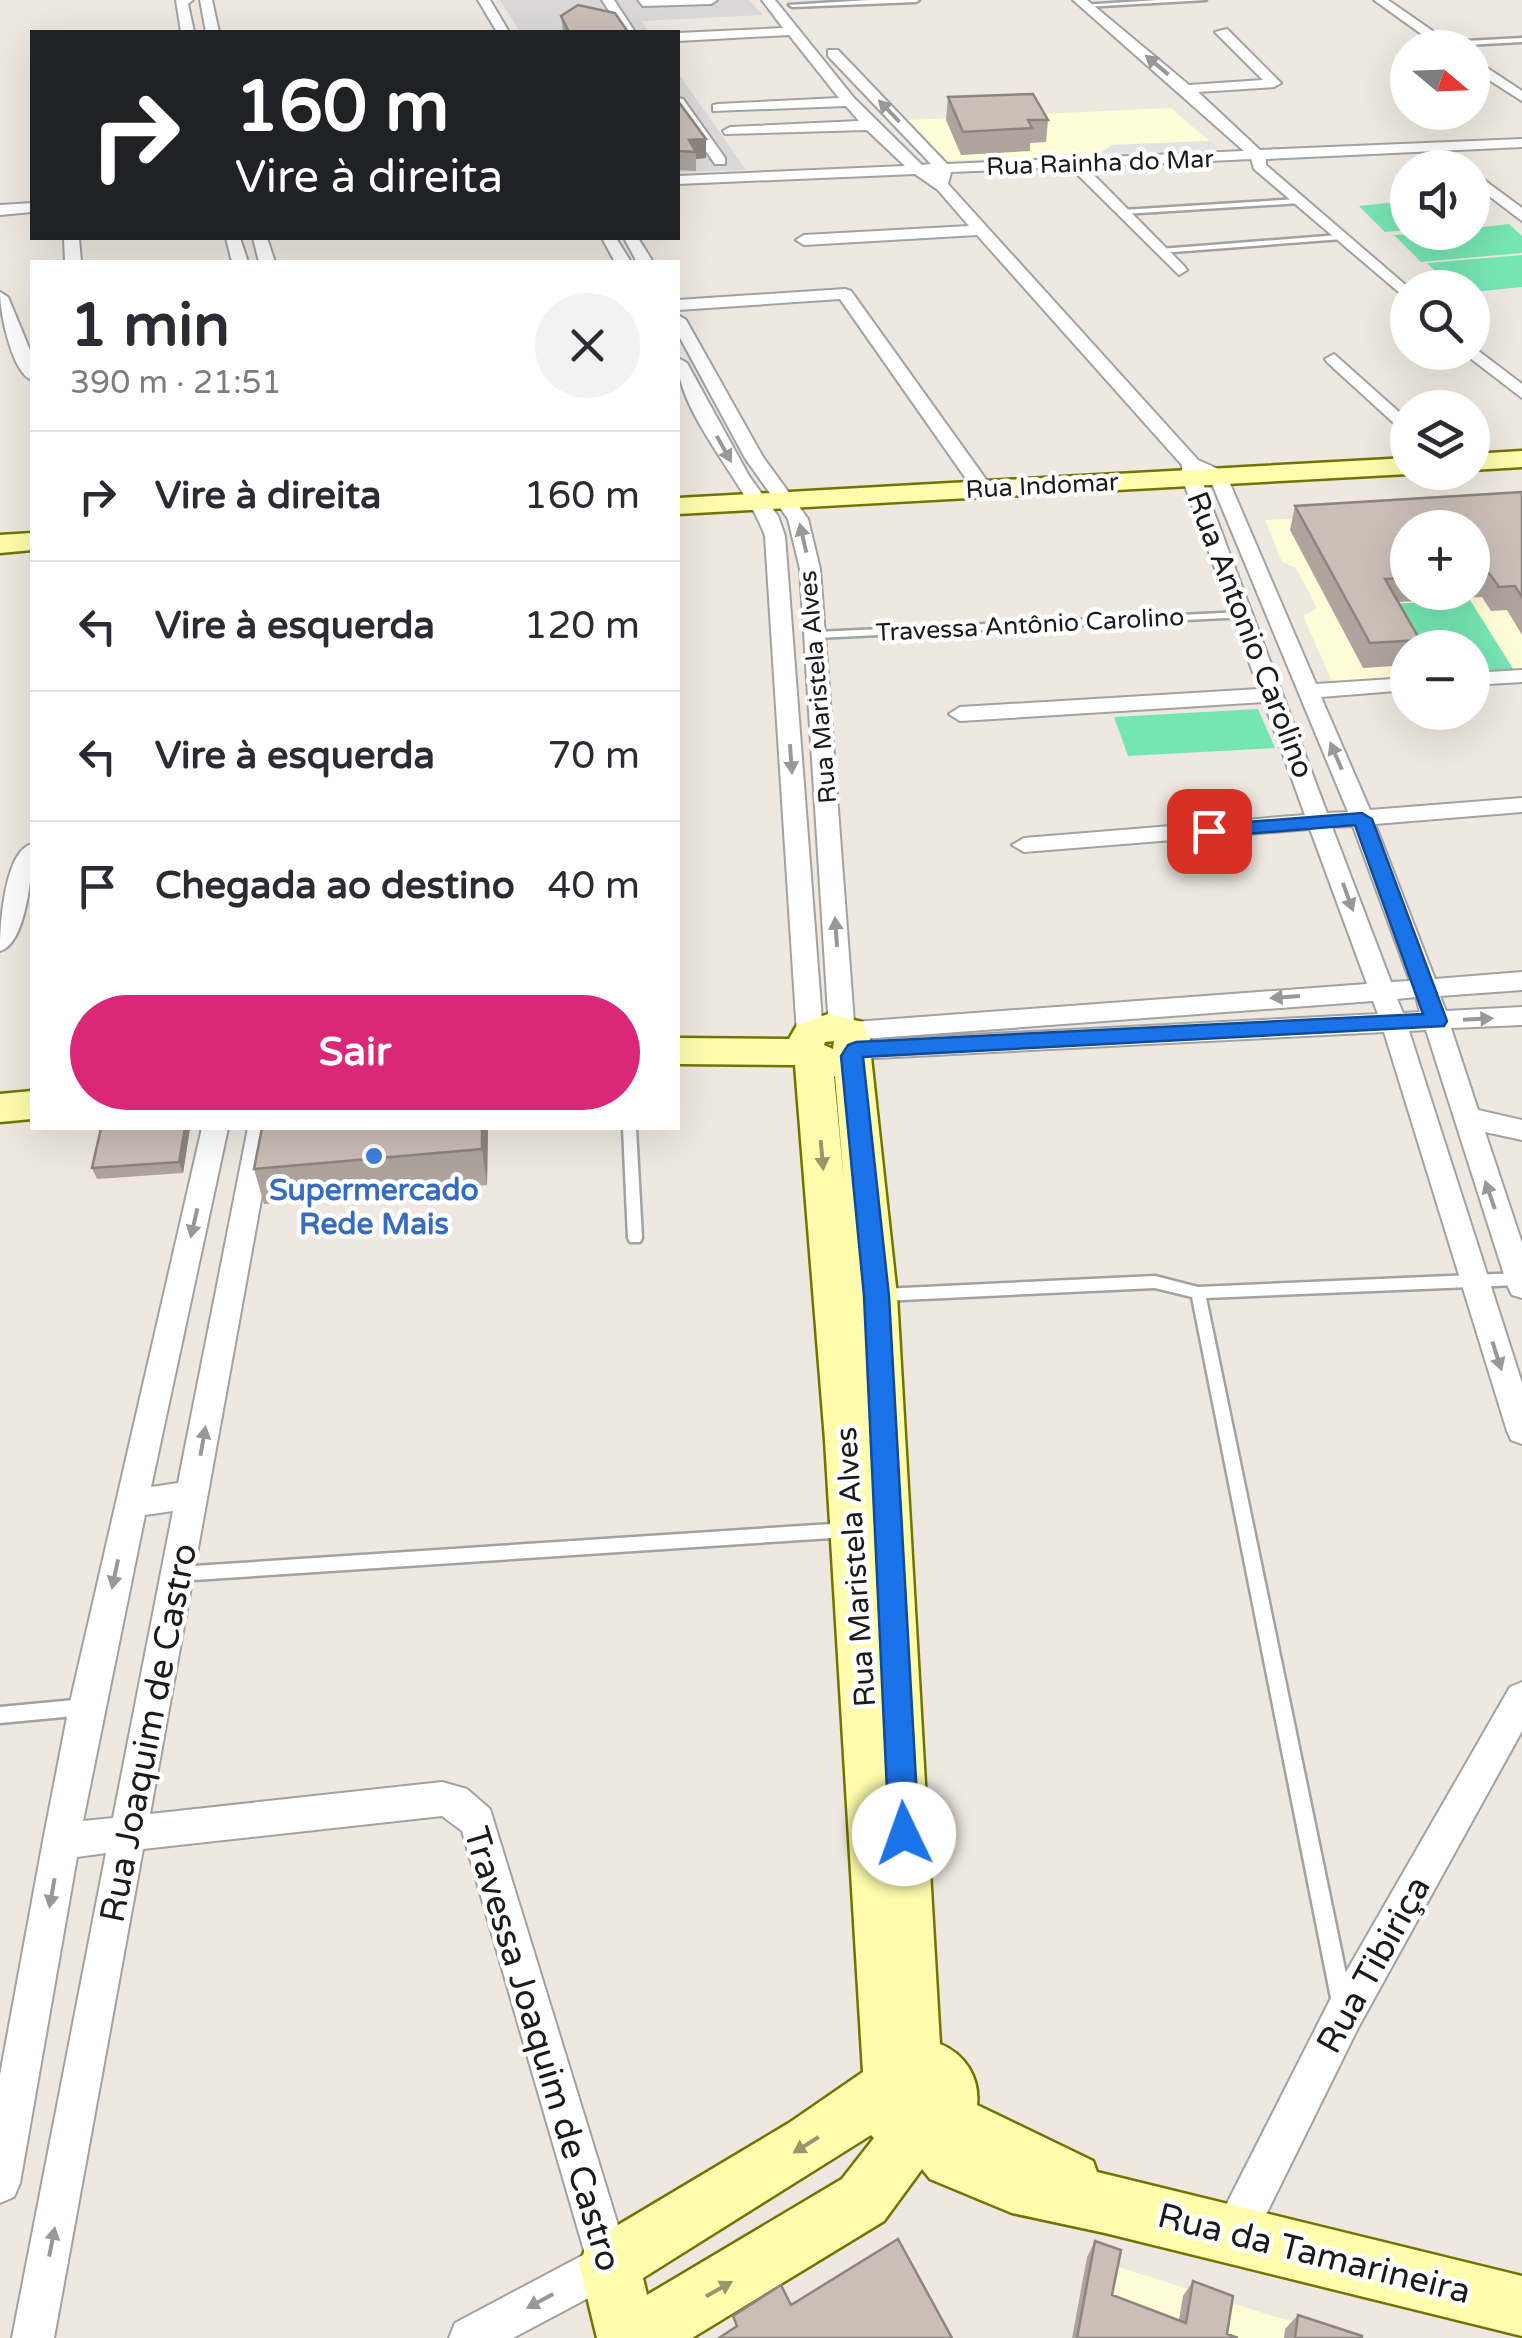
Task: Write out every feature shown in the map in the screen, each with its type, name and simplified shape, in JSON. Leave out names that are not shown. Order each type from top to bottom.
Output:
[{"type":"street","points":[[186,0],[182,2],[188,30]]},
{"type":"street","points":[[206,0],[213,30]]},
{"type":"street","points":[[484,0],[502,30]]},
{"type":"street","points":[[608,0],[628,30]]},
{"type":"street","points":[[643,2],[711,0]]},
{"type":"street","points":[[768,0],[916,170]]},
{"type":"street","points":[[1059,0],[1240,157]]},
{"type":"street","points":[[1082,2],[1186,89],[1298,201],[1390,279]]},
{"type":"street","name":"Rua Antonio Carolino","points":[[790,3],[944,178],[980,230],[1200,473],[1266,583],[1425,987],[1520,1283]]},
{"type":"street","points":[[1374,5],[1420,30]]},
{"type":"street","points":[[1374,5],[1404,30]]},
{"type":"street","points":[[680,38],[794,31]]},
{"type":"street","points":[[1186,89],[1274,83],[1222,32]]},
{"type":"street","points":[[809,49],[818,36]]},
{"type":"street","points":[[1490,75],[1522,97]]},
{"type":"street","points":[[1490,93],[1522,115]]},
{"type":"street","points":[[718,108],[853,102]]},
{"type":"street","points":[[680,105],[720,161]]},
{"type":"street","points":[[730,131],[874,125]]},
{"type":"street","name":"Rua Rainha do Mar","points":[[680,180],[916,170],[944,178],[1075,164],[1240,157],[1258,161],[1522,144]]},
{"type":"street","points":[[1438,147],[1442,150]]},
{"type":"street","points":[[1075,164],[1180,270]]},
{"type":"street","points":[[1490,190],[1522,216]]},
{"type":"street","points":[[0,210],[30,208]]},
{"type":"street","points":[[0,222],[30,220]]},
{"type":"street","points":[[804,240],[980,230]]},
{"type":"street","points":[[680,305],[846,294],[983,489]]},
{"type":"street","points":[[0,297],[30,370]]},
{"type":"street","name":"Rua Maristela Alves","points":[[680,324],[754,458],[798,519],[810,569],[817,635],[829,1044],[854,1530],[913,2101]]},
{"type":"street","points":[[1334,358],[1390,414]]},
{"type":"street","points":[[1490,366],[1522,393]]},
{"type":"street","name":"Rua Maristela Alves","points":[[680,367],[774,536],[829,1044],[876,1296],[913,2101]]},
{"type":"street","points":[[1490,461],[1522,460]]},
{"type":"street","name":"Rua Indomar","points":[[680,506],[1200,473],[1390,467]]},
{"type":"street","name":"Rua Antonio Carolino","points":[[1200,473],[1232,586],[1394,1024],[1522,1431]]},
{"type":"street","points":[[0,544],[30,542]]},
{"type":"street","points":[[1232,586],[1266,583]]},
{"type":"street","points":[[1490,679],[1522,676]]},
{"type":"street","points":[[1309,691],[1390,685]]},
{"type":"street","points":[[960,714],[1273,695]]},
{"type":"street","points":[[1024,845],[1522,805]]},
{"type":"street","points":[[0,943],[30,856]]},
{"type":"street","points":[[829,1044],[1382,989],[1522,981]]},
{"type":"street","points":[[680,1051],[1522,1016]]},
{"type":"street","points":[[0,1108],[30,1105]]},
{"type":"street","points":[[1464,1117],[1522,1130]]},
{"type":"street","name":"Rua Joaquim de Castro","points":[[0,2183],[86,1707],[216,1130]]},
{"type":"street","name":"Rua Joaquim de Castro","points":[[34,2338],[261,1130]]},
{"type":"street","points":[[130,1502],[194,1495]]},
{"type":"street","name":"Rua Tibiriça","points":[[1234,2236],[1344,2014],[1522,1698]]},
{"type":"street","name":"Travessa Joaquim de Castro","points":[[62,1841],[442,1799],[465,1809],[484,1840],[631,2338]]},
{"type":"street","points":[[470,2338],[609,2264],[809,2143],[913,2101]]},
{"type":"street","points":[[631,2338],[864,2200],[913,2101]]},
{"type":"street","name":"Rua da Tamarineira","points":[[913,2101],[952,2158],[980,2172],[1055,2195],[1105,2202],[1522,2306]]},
{"type":"lane","points":[[790,3],[916,0]]},
{"type":"lane","points":[[1082,2],[1203,0]]},
{"type":"lane","points":[[1490,43],[1522,40]]},
{"type":"lane","points":[[1123,212],[1298,201]]},
{"type":"lane","points":[[1160,250],[1340,236]]},
{"type":"lane","name":"Travessa Antônio Carolino","points":[[817,635],[1243,616]]},
{"type":"lane","points":[[629,1130],[635,1238]]},
{"type":"lane","points":[[876,1296],[1155,1282],[1198,1293],[1473,1281],[1520,1283]]},
{"type":"lane","points":[[1198,1293],[1344,2014]]},
{"type":"lane","points":[[179,1574],[854,1530]]},
{"type":"lane","points":[[0,1714],[86,1707]]},
{"type":"shaded area","points":[[500,0],[749,0],[763,15],[642,21],[648,30],[519,30]]},
{"type":"shaded area","points":[[680,76],[746,170],[680,172]]},
{"type":"shaded area","points":[[1171,108],[1209,141],[1112,145],[1099,154],[946,161],[909,120]]},
{"type":"shaded area","points":[[1209,141],[1219,149],[1099,154],[1112,145]]},
{"type":"shaded area","points":[[1522,508],[1522,675],[1490,658],[1490,630],[1390,630],[1390,684],[1335,688],[1303,616],[1317,608],[1296,568],[1282,562],[1265,520],[1390,514],[1390,610],[1490,610],[1490,510],[1479,510]]},
{"type":"shaded area","points":[[1087,2257],[1276,2317],[1365,2338],[1072,2338]]},
{"type":"green space","points":[[1390,203],[1390,232],[1385,232],[1359,206]]},
{"type":"green space","points":[[1509,224],[1522,236],[1522,253],[1421,262],[1409,250],[1490,250],[1490,226]]},
{"type":"green space","points":[[1522,255],[1522,287],[1490,290],[1490,270],[1434,270],[1427,263]]},
{"type":"green space","points":[[1391,610],[1476,610],[1489,630],[1403,630]]},
{"type":"green space","points":[[1490,632],[1515,672],[1490,674]]},
{"type":"green space","points":[[1258,709],[1275,748],[1128,756],[1114,717]]},
{"type":"building","points":[[578,5],[615,13],[627,30],[568,30],[561,16]]},
{"type":"building","points":[[1033,94],[1048,120],[1028,120],[1032,128],[963,132],[948,97]]},
{"type":"building","points":[[680,104],[706,139],[689,140],[696,152],[680,151]]},
{"type":"building","points":[[1522,492],[1522,597],[1515,586],[1499,587],[1490,574],[1490,510],[1390,510],[1390,579],[1385,579],[1390,588],[1390,610],[1403,610],[1414,630],[1390,630],[1390,642],[1370,643],[1295,506]]},
{"type":"building","points":[[101,1130],[185,1130],[179,1162],[92,1168]]},
{"type":"building","points":[[262,1130],[482,1130],[482,1149],[254,1169]]},
{"type":"building","points":[[898,2239],[952,2338],[719,2338],[737,2326],[733,2316],[781,2285],[791,2305]]},
{"type":"building","points":[[1095,2241],[1121,2250],[1112,2295],[1186,2323],[1193,2281],[1233,2296],[1227,2334],[1238,2338],[1077,2338]]},
{"type":"building","points":[[1298,2315],[1362,2336],[1362,2338],[1295,2338]]},
{"type":"place","name":"Supermercado Rede Mais","points":[[374,1156]]},
{"type":"route","points":[[904,1834],[876,1296],[852,1056],[856,1050],[1436,1021],[1362,819],[1209,831]]}]
